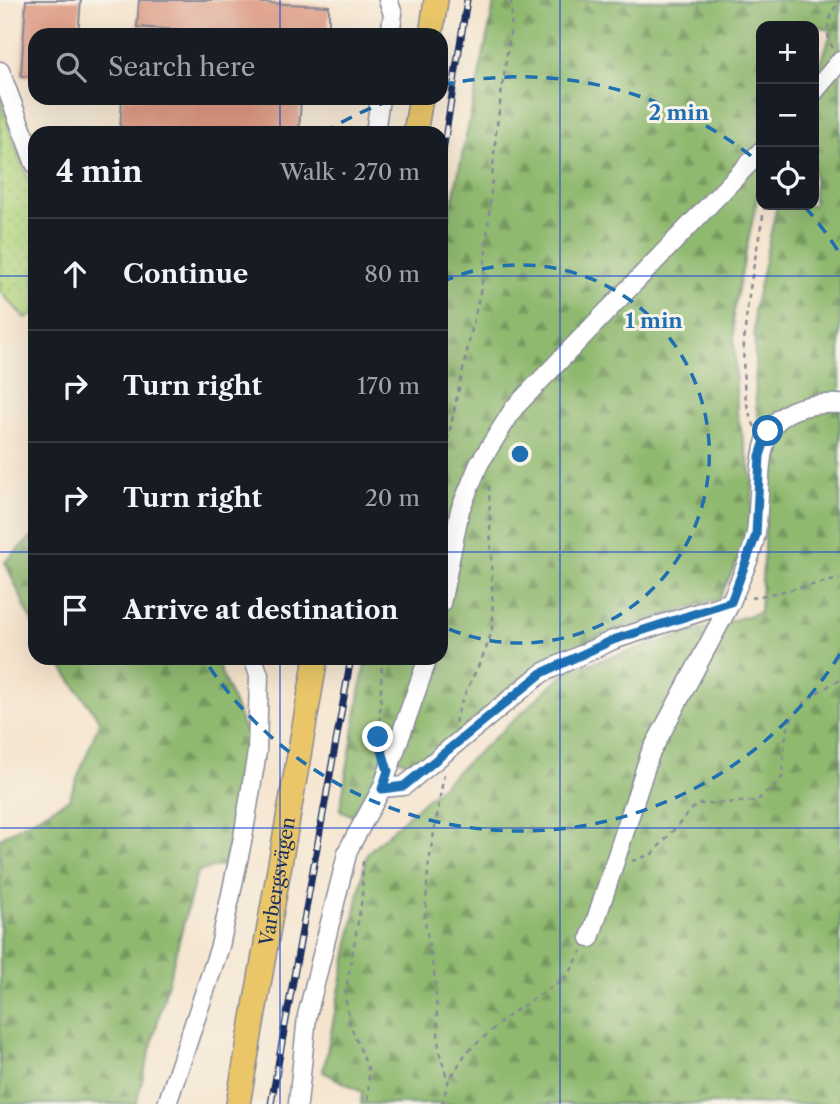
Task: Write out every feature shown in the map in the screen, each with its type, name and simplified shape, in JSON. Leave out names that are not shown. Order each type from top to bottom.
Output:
[{"type":"main road","points":[[432,28],[436,0]]},
{"type":"main road","points":[[416,126],[420,105]]},
{"type":"main road","name":"Varbergsvägen","points":[[238,1104],[315,665]]},
{"type":"street","points":[[388,0],[393,14],[391,28]]},
{"type":"street","points":[[819,86],[840,61]]},
{"type":"street","points":[[0,71],[28,145]]},
{"type":"street","points":[[376,126],[379,105]]},
{"type":"street","points":[[448,569],[460,510],[479,464],[514,408],[756,156]]},
{"type":"street","points":[[590,938],[650,754],[731,602],[756,535],[763,442],[777,419],[796,409],[817,403],[840,404]]},
{"type":"street","points":[[385,780],[404,786],[542,673],[613,640],[731,602]]},
{"type":"street","points":[[167,1104],[220,946],[257,751],[258,665]]},
{"type":"street","points":[[298,1104],[307,1016],[348,850],[385,780],[426,665]]},
{"type":"path","points":[[448,438],[484,274],[496,132],[512,18],[511,0]]},
{"type":"path","points":[[839,0],[827,23],[827,35],[831,46],[840,55]]},
{"type":"path","points":[[763,442],[746,411],[744,316],[764,210]]},
{"type":"path","points":[[448,1082],[439,1050],[435,979],[425,922],[428,868],[447,753],[458,708],[473,671],[490,643],[493,623],[490,489],[479,464]]},
{"type":"path","points":[[731,602],[840,579]]},
{"type":"path","points":[[383,665],[378,737],[385,780]]},
{"type":"path","points":[[613,866],[652,854],[696,804],[757,800],[782,778],[784,729],[808,696],[840,680]]},
{"type":"path","points":[[363,860],[362,899],[345,996],[349,1024],[369,1070],[368,1104]]},
{"type":"path","points":[[442,1104],[448,1082],[466,1053],[509,1015],[567,977],[590,938]]},
{"type":"green space","points":[[495,0],[840,0],[840,1104],[361,1104],[362,1092],[323,1072],[367,853],[569,670],[760,612],[769,468],[756,406],[754,310],[776,210],[819,210],[819,69],[832,31],[819,26],[819,21],[756,21],[756,204],[733,313],[737,413],[753,481],[750,535],[719,599],[608,632],[538,664],[417,768],[387,753],[359,819],[340,810],[365,665],[448,665],[448,222]]},
{"type":"green space","points":[[0,95],[10,132],[28,178],[28,317],[25,318],[0,291]]},
{"type":"green space","points":[[28,541],[28,613],[5,562]]},
{"type":"green space","points":[[60,665],[218,665],[251,745],[224,865],[197,872],[136,1104],[0,1104],[0,838],[69,799],[100,721]]},
{"type":"building","points":[[26,0],[81,0],[79,28],[28,28],[28,76],[21,76]]},
{"type":"building","points":[[139,0],[263,0],[263,3],[329,6],[329,28],[137,27]]},
{"type":"building","points":[[122,105],[301,105],[299,126],[120,126]]},
{"type":"railway","points":[[447,126],[467,0]]},
{"type":"railway","points":[[271,1104],[350,665]]},
{"type":"route","points":[[378,737],[388,771],[382,789],[404,786],[542,673],[613,640],[731,602],[756,535],[760,456],[768,431]]}]
